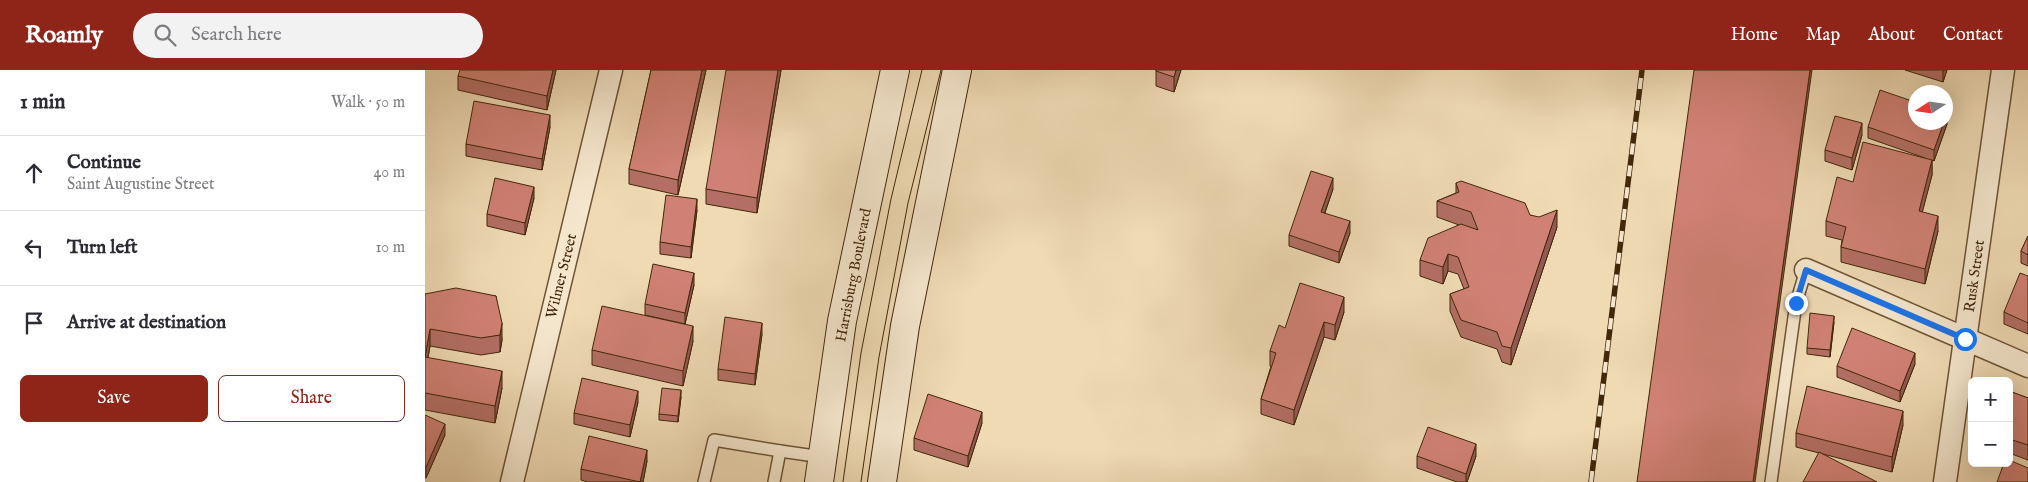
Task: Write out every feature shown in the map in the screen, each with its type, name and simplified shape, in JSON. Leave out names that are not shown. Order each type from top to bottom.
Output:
[{"type":"main road","name":"Harrisburg Boulevard","points":[[821,470],[842,321],[895,70]]},
{"type":"main road","points":[[882,482],[905,326],[957,70]]},
{"type":"street","name":"Wilmer Street","points":[[512,482],[611,70]]},
{"type":"street","name":"Rusk Street","points":[[1945,482],[2003,70]]},
{"type":"street","points":[[1806,270],[2028,366]]},
{"type":"lane","points":[[1771,482],[1796,303],[1806,270]]},
{"type":"lane","points":[[704,482],[714,440],[781,451],[821,470]]},
{"type":"lane","points":[[775,482],[781,451]]},
{"type":"building","points":[[460,70],[553,70],[547,96],[458,76]]},
{"type":"building","points":[[651,70],[702,70],[678,180],[629,169]]},
{"type":"building","points":[[726,70],[778,70],[757,198],[706,189]]},
{"type":"building","points":[[1156,70],[1176,70],[1174,77]]},
{"type":"building","points":[[1694,70],[1810,70],[1753,482],[1637,482]]},
{"type":"building","points":[[1880,90],[1908,100],[1908,130],[1941,130],[1934,150],[1868,127]]},
{"type":"building","points":[[474,101],[550,115],[542,159],[466,144]]},
{"type":"building","points":[[1835,116],[1862,123],[1852,158],[1825,150]]},
{"type":"building","points":[[1863,142],[1932,160],[1919,211],[1938,216],[1925,269],[1841,247],[1846,227],[1826,221],[1837,177],[1853,182]]},
{"type":"building","points":[[1311,171],[1333,178],[1321,212],[1350,221],[1339,252],[1289,235]]},
{"type":"building","points":[[495,178],[534,187],[525,223],[487,214]]},
{"type":"building","points":[[1461,181],[1525,203],[1530,215],[1539,217],[1557,210],[1511,348],[1502,346],[1497,332],[1461,320],[1450,294],[1469,287],[1458,257],[1448,254],[1443,267],[1420,260],[1428,238],[1461,224],[1478,230],[1471,212],[1437,201],[1459,192],[1456,183]]},
{"type":"building","points":[[666,195],[697,199],[691,247],[660,242]]},
{"type":"building","points":[[2028,236],[2028,255],[2021,251]]},
{"type":"building","points":[[653,264],[694,273],[685,313],[645,304]]},
{"type":"building","points":[[2020,273],[2028,276],[2028,323],[2004,312]]},
{"type":"building","points":[[1300,283],[1344,297],[1335,325],[1324,322],[1294,410],[1261,399],[1276,353],[1270,351],[1279,325],[1285,328]]},
{"type":"building","points":[[456,288],[496,296],[502,323],[500,335],[481,338],[430,329],[425,357],[425,294]]},
{"type":"building","points":[[602,306],[693,326],[683,371],[592,350]]},
{"type":"building","points":[[1810,313],[1834,316],[1830,350],[1807,348]]},
{"type":"building","points":[[725,317],[762,323],[755,374],[718,369]]},
{"type":"building","points":[[1852,328],[1915,353],[1900,391],[1837,366]]},
{"type":"building","points":[[425,357],[502,371],[495,406],[425,393]]},
{"type":"building","points":[[582,378],[638,391],[630,425],[574,413]]},
{"type":"building","points":[[1807,386],[1903,411],[1892,457],[1796,433]]},
{"type":"building","points":[[662,388],[681,390],[678,416],[659,414]]},
{"type":"building","points":[[2013,392],[2028,398],[2028,445],[2013,440]]},
{"type":"building","points":[[928,394],[982,412],[968,456],[914,438]]},
{"type":"building","points":[[425,415],[445,424],[426,467],[425,466]]},
{"type":"building","points":[[1428,427],[1476,444],[1466,474],[1417,456]]},
{"type":"building","points":[[589,436],[647,450],[640,482],[581,469]]},
{"type":"building","points":[[1819,452],[1877,482],[1803,482]]},
{"type":"building","points":[[2013,462],[2028,468],[2028,482],[1997,482],[2003,467],[2013,467]]},
{"type":"tram line","points":[[843,482],[861,353],[891,199],[922,70]]},
{"type":"tram line","points":[[861,482],[879,357],[908,203],[941,70]]},
{"type":"railway","points":[[1591,482],[1642,70]]},
{"type":"route","points":[[1796,303],[1806,270],[1965,339]]}]
